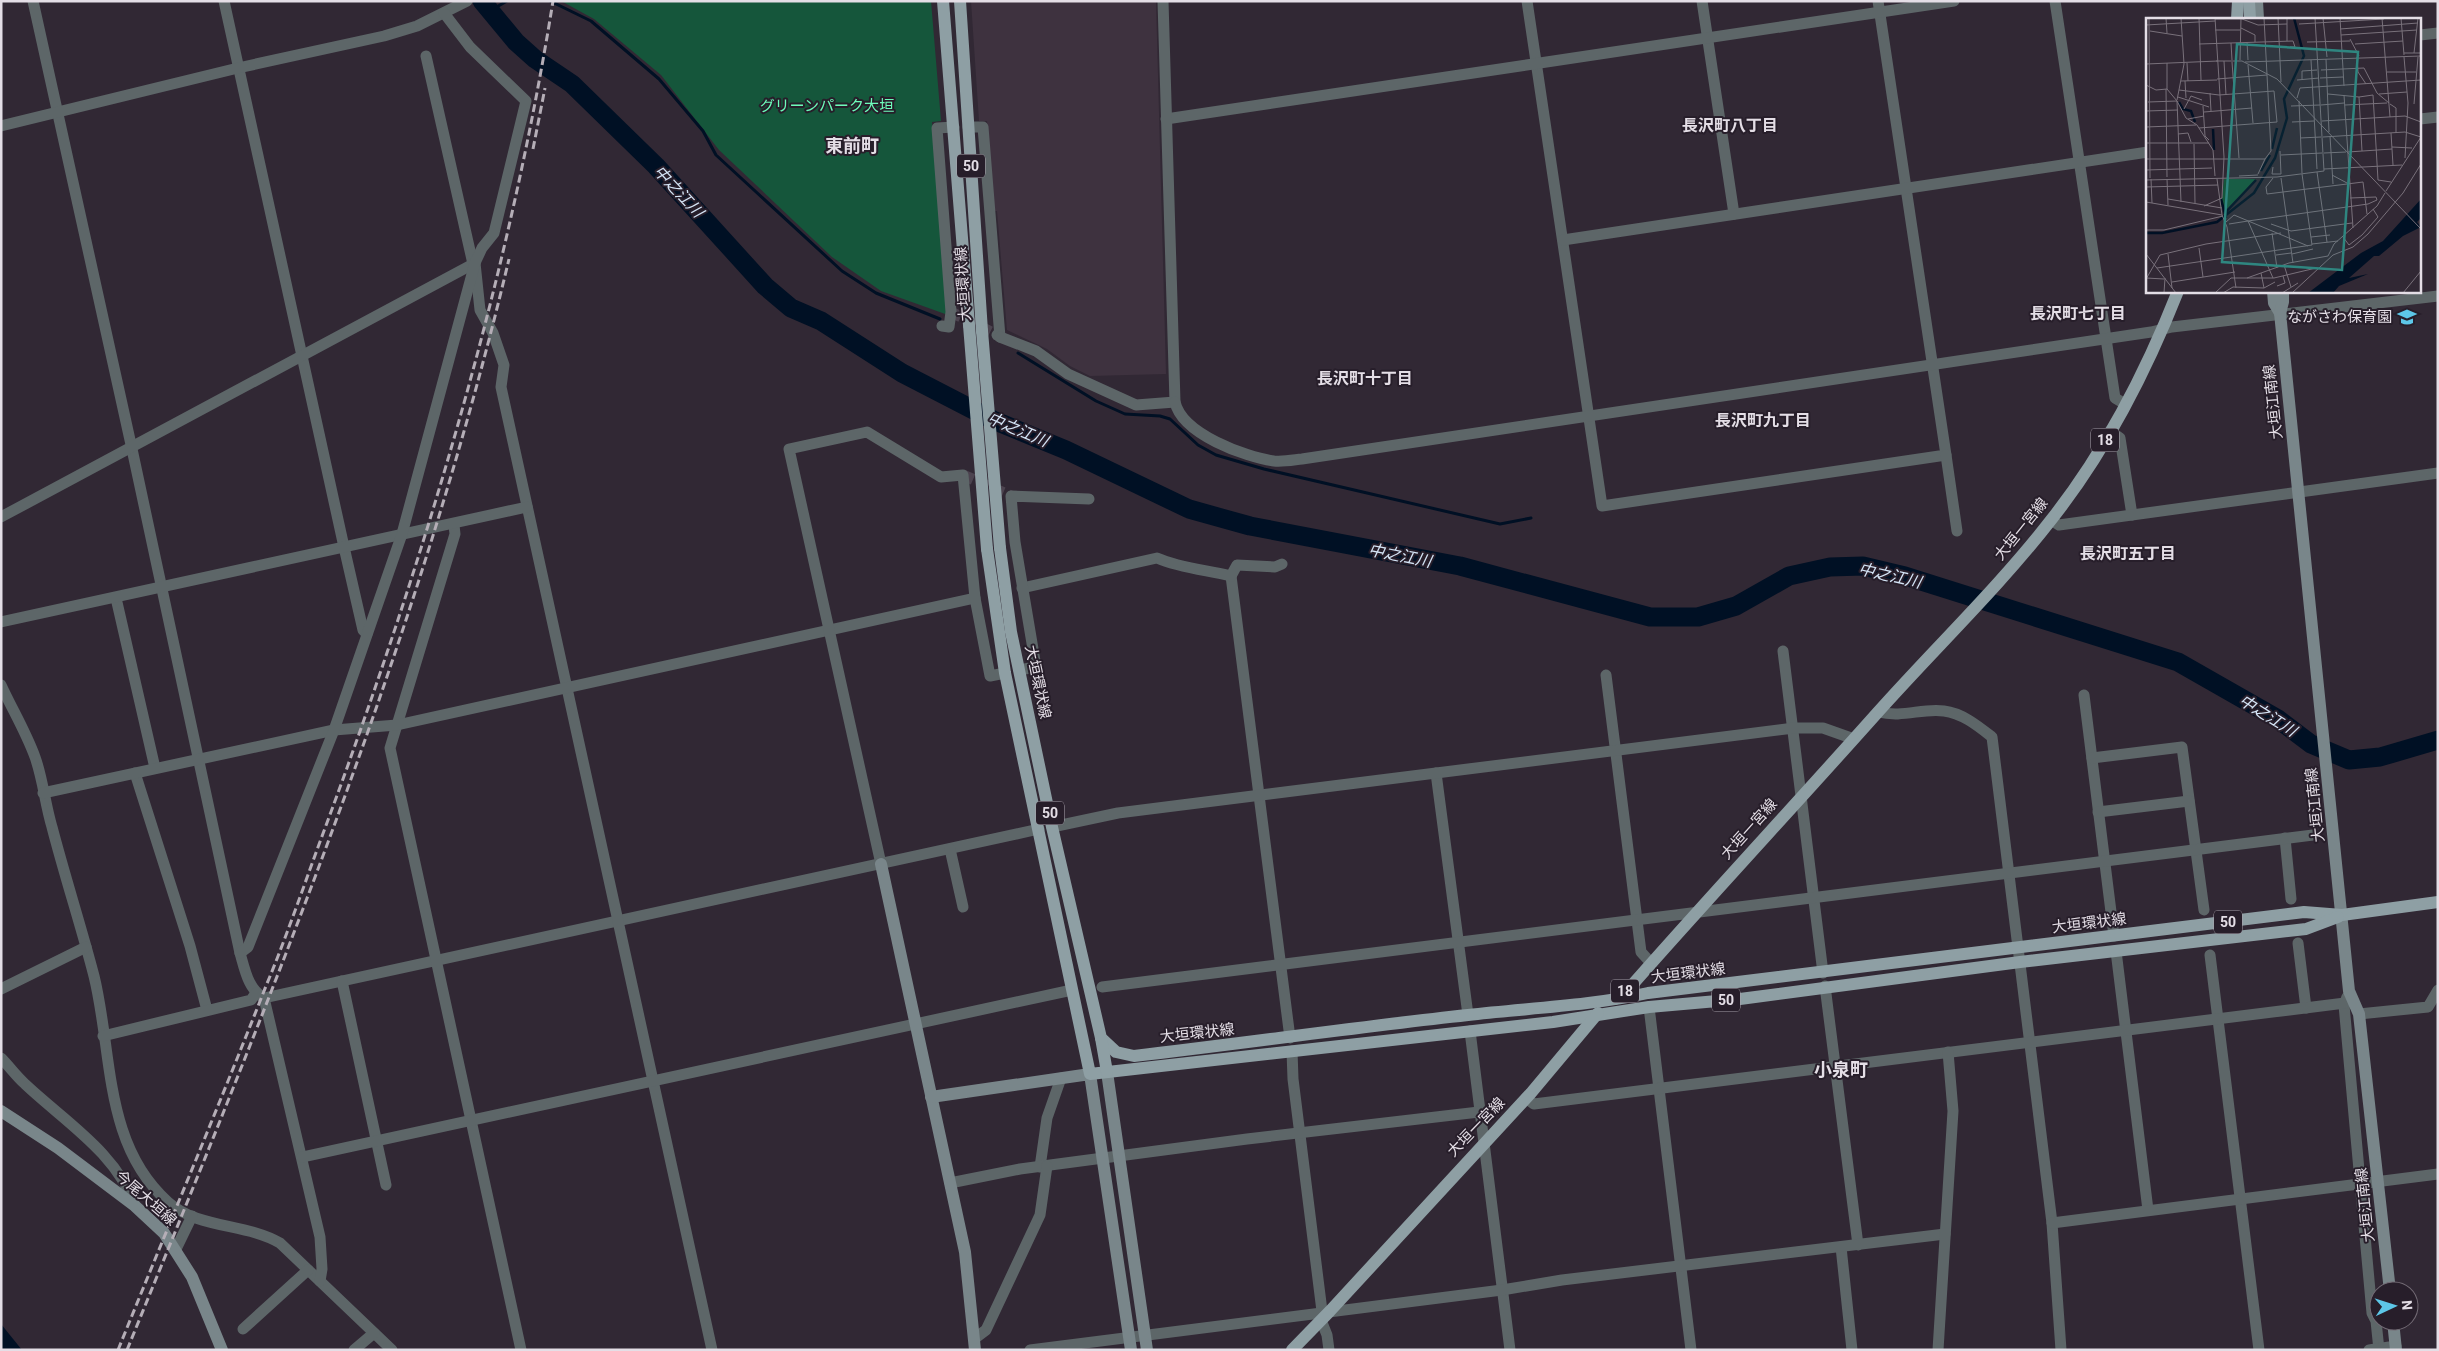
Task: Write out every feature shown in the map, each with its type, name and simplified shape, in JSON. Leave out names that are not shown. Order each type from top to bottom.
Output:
[{"type":"main road","name":"大垣環状線","points":[[943,1],[969,325],[1006,673],[1090,1074]]},
{"type":"main road","name":"大垣環状線","points":[[960,1],[994,548],[1052,827],[1101,1038],[1116,1052],[1134,1056],[1470,1031],[1649,1007],[1740,999],[1825,986],[2306,929],[2342,915]]},
{"type":"main road","points":[[2237,18],[2238,1]]},
{"type":"main road","points":[[2249,1],[2250,18]]},
{"type":"main road","points":[[2257,1],[2258,18]]},
{"type":"main road","name":"大垣一宮線","points":[[1292,1350],[1526,1098],[1596,1015],[1633,984],[1802,795],[2007,572],[2051,520],[2082,477],[2125,404],[2163,329],[2178,292]]},
{"type":"main road","name":"大垣江南線","points":[[2273,292],[2274,303],[2280,313],[2299,490],[2342,915],[2347,997],[2360,1014],[2389,1281]]},
{"type":"main road","name":"大垣江南線","points":[[2280,313],[2284,302],[2282,292]]},
{"type":"main road","points":[[881,864],[965,1252],[974,1345]]},
{"type":"main road","name":"大垣環状線","points":[[1107,1072],[1291,1045],[1468,1014],[1614,1001],[1648,993],[2020,949],[2304,912],[2342,915],[2438,902]]},
{"type":"main road","name":"50","points":[[1101,1038],[1107,1072]]},
{"type":"main road","name":"50","points":[[1090,1074],[1107,1072],[1134,1056]]},
{"type":"main road","points":[[1107,1072],[1147,1350]]},
{"type":"main road","points":[[931,1097],[1090,1074],[1130,1344]]},
{"type":"main road","name":"今尾大垣線","points":[[1,1111],[58,1148],[135,1206],[164,1233],[176,1249],[192,1277],[222,1350]]},
{"type":"main road","points":[[2395,1331],[2396,1348]]},
{"type":"street","points":[[32,1],[132,449],[240,953],[249,982],[260,996],[302,1157],[320,1237],[322,1269],[320,1281]]},
{"type":"street","points":[[224,1],[344,547],[363,630],[367,634]]},
{"type":"street","points":[[1,126],[238,68],[384,36],[417,26],[467,1]]},
{"type":"street","points":[[1163,1],[1175,402],[1177,411],[1200,432],[1230,449],[1275,461],[1588,416],[2163,329],[2280,313],[2438,296]]},
{"type":"street","points":[[1527,1],[1602,506],[1946,455]]},
{"type":"street","points":[[1702,1],[1734,214]]},
{"type":"street","points":[[1166,119],[1537,65],[1708,38],[1879,7],[1954,1]]},
{"type":"street","points":[[2055,1],[2115,398],[2125,404]]},
{"type":"street","points":[[1879,7],[1957,530]]},
{"type":"street","points":[[240,953],[248,947],[334,730],[402,534],[474,263],[482,248],[494,234],[526,100],[470,47],[448,11]]},
{"type":"street","points":[[2422,35],[2438,33]]},
{"type":"street","points":[[426,56],[474,263],[480,310],[493,333],[504,365],[501,387],[712,1350]]},
{"type":"street","points":[[2422,119],[2438,117]]},
{"type":"street","points":[[942,326],[949,327],[951,312],[937,128],[954,127]]},
{"type":"street","points":[[968,128],[983,127],[998,336],[1036,351],[1068,374],[1136,405],[1175,402]]},
{"type":"street","points":[[1563,240],[2146,152]]},
{"type":"street","points":[[1,517],[132,449],[474,263]]},
{"type":"street","points":[[2110,431],[2120,438],[2132,515]]},
{"type":"street","points":[[881,864],[789,449],[867,432],[941,477],[962,475],[975,598],[990,676],[1006,673]]},
{"type":"street","points":[[2051,520],[2058,525],[2299,490],[2438,473]]},
{"type":"street","points":[[1019,670],[1036,667],[1015,542],[1011,496],[1089,499]]},
{"type":"street","points":[[1,622],[402,534],[454,525],[527,507]]},
{"type":"street","points":[[454,525],[455,534],[390,748],[521,1350]]},
{"type":"street","points":[[1022,588],[1157,558],[1171,564],[1230,576]]},
{"type":"street","points":[[1282,564],[1275,567],[1237,564],[1230,576],[1329,1350]]},
{"type":"street","points":[[116,598],[155,768]]},
{"type":"street","points":[[43,793],[334,730],[397,725],[975,598]]},
{"type":"street","points":[[1783,650],[1802,795],[1812,899],[1823,973]]},
{"type":"street","points":[[1606,676],[1641,952],[1651,963]]},
{"type":"street","points":[[1,685],[4,700],[35,757],[43,793],[94,978],[115,1106],[133,1154],[149,1182],[169,1203],[192,1216],[267,1236],[280,1243],[392,1350]]},
{"type":"street","points":[[2084,695],[2114,936]]},
{"type":"street","points":[[1878,712],[1894,716],[1943,711],[1960,715],[1992,737],[2008,873],[2020,949],[2020,962],[2052,1223],[2061,1350]]},
{"type":"street","points":[[1052,827],[1118,813],[1794,728],[1823,728],[1854,739]]},
{"type":"street","points":[[2092,758],[2182,747],[2204,910]]},
{"type":"street","points":[[135,773],[190,946],[207,1010]]},
{"type":"street","points":[[1436,773],[1468,1014]]},
{"type":"street","points":[[2098,812],[2189,801]]},
{"type":"street","points":[[103,1036],[251,1000],[260,996],[436,961],[1040,829]]},
{"type":"street","points":[[1102,987],[2313,835]]},
{"type":"street","points":[[2285,838],[2291,899]]},
{"type":"street","points":[[950,849],[963,907]]},
{"type":"street","points":[[2298,943],[2306,1008]]},
{"type":"street","points":[[1,989],[86,947]]},
{"type":"street","points":[[2116,951],[2148,1210]]},
{"type":"street","points":[[2210,955],[2260,1350]]},
{"type":"street","points":[[342,981],[386,1185]]},
{"type":"street","points":[[1825,986],[1858,1245]]},
{"type":"street","points":[[302,1157],[1072,990]]},
{"type":"street","points":[[2360,1014],[2428,1007],[2438,990]]},
{"type":"street","points":[[1526,1098],[1534,1104],[2306,1008],[2347,997],[2358,1185],[2372,1312],[2376,1321],[2376,1349],[2396,1348]]},
{"type":"street","points":[[1649,1007],[1691,1350]]},
{"type":"street","points":[[1470,1031],[1510,1350]]},
{"type":"street","points":[[1938,1350],[1954,1111],[1948,1052]]},
{"type":"street","points":[[1,1058],[24,1083],[87,1137],[106,1158],[132,1196],[135,1206]]},
{"type":"street","points":[[974,1345],[986,1330],[1040,1216],[1047,1118],[1061,1078]]},
{"type":"street","points":[[950,1183],[1020,1169],[1479,1112]]},
{"type":"street","points":[[2052,1223],[2240,1199],[2379,1184],[2438,1174]]},
{"type":"street","points":[[176,1249],[192,1216]]},
{"type":"street","points":[[1030,1350],[1130,1344],[1145,1336],[1325,1314],[1680,1266],[1945,1234]]},
{"type":"street","points":[[1841,1247],[1852,1350]]},
{"type":"street","points":[[243,1329],[308,1270]]},
{"type":"street","points":[[354,1350],[374,1333]]},
{"type":"shaded area","points":[[971,1],[1156,1],[1166,374],[1090,376],[1070,366],[1047,349],[1007,330],[997,211],[994,211],[987,121],[979,121]]},
{"type":"green space","name":"グリーンパーク大垣","points":[[931,1],[941,121],[932,122],[948,315],[881,291],[832,257],[719,150],[661,75],[594,19],[563,2]]},
{"type":"water","points":[[1,1324],[22,1350],[1,1350]]},
{"type":"waterway","name":"中之江川","points":[[482,1],[516,42],[535,59],[572,84],[656,166],[765,286],[791,308],[821,321],[902,373],[993,420],[1066,450],[1189,509],[1250,526],[1460,566],[1650,617],[1698,617],[1736,606],[1789,576],[1830,567],[1863,566],[1905,576],[2178,662],[2278,719],[2311,744],[2349,760],[2380,757],[2438,740]]},
{"type":"waterway","points":[[488,12],[507,1]]},
{"type":"waterway","points":[[550,1],[591,21],[659,79],[703,131],[716,155],[842,271],[876,293],[940,319]]},
{"type":"waterway","points":[[1018,353],[1096,401],[1125,414],[1160,416],[1170,419],[1198,445],[1216,455],[1264,469],[1500,524],[1531,518]]},
{"type":"tunnel","points":[[951,312],[997,335]]},
{"type":"tunnel","points":[[963,475],[1011,496]]},
{"type":"railway","points":[[118,1350],[280,950],[358,737],[427,530],[458,426],[512,215],[553,1]]},
{"type":"railway","points":[[533,149],[545,88]]},
{"type":"railway","points":[[127,1350],[289,947],[388,675],[432,538],[473,399],[509,259]]},
{"type":"place","name":"ながさわ保育園","points":[[2407,317]]},
{"type":"district","name":"長沢町八丁目","points":[[1730,125]]},
{"type":"district","name":"東前町","points":[[852,146]]},
{"type":"district","name":"長沢町七丁目","points":[[2078,313]]},
{"type":"district","name":"長沢町十丁目","points":[[1365,378]]},
{"type":"district","name":"長沢町九丁目","points":[[1763,420]]},
{"type":"district","name":"長沢町五丁目","points":[[2128,553]]},
{"type":"district","name":"小泉町","points":[[1841,1070]]}]
